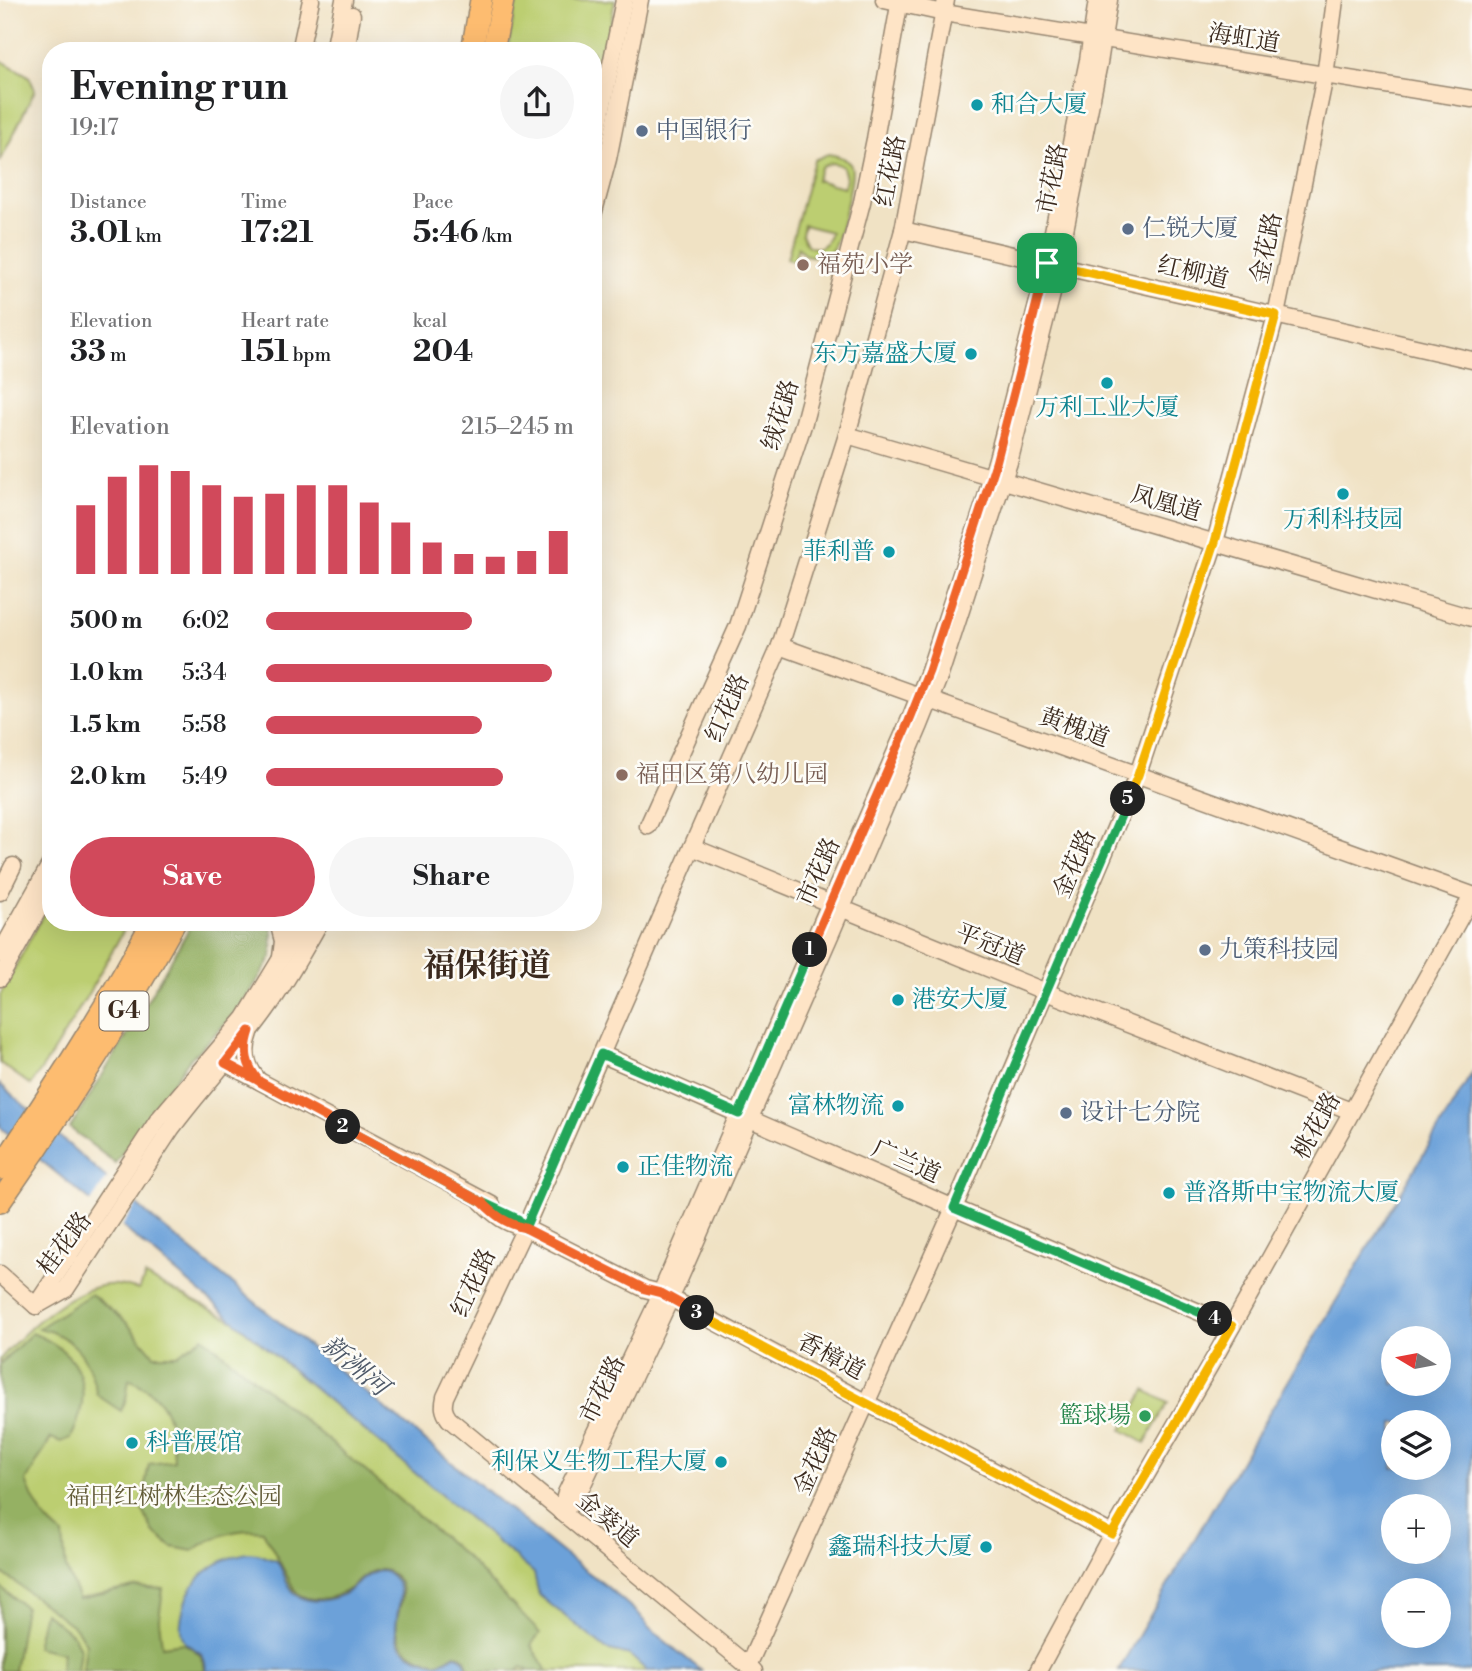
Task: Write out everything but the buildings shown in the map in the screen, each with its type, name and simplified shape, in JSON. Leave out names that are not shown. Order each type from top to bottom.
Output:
[{"type":"highway","points":[[474,42],[481,0]]},
{"type":"highway","points":[[495,42],[503,0]]},
{"type":"highway","name":"G4","points":[[62,1093],[100,1013],[147,931]]},
{"type":"highway","name":"G4","points":[[0,1202],[7,1176],[62,1093],[124,1012],[170,931]]},
{"type":"street","points":[[302,42],[312,0]]},
{"type":"street","points":[[336,42],[344,0]]},
{"type":"street","points":[[348,42],[355,0]]},
{"type":"street","points":[[602,109],[624,0]]},
{"type":"street","points":[[602,178],[640,0]]},
{"type":"street","name":"市花路","points":[[1097,0],[1097,38]]},
{"type":"street","name":"市花路","points":[[561,1512],[575,1501],[925,698],[944,662],[997,479],[1053,264],[1097,38],[1108,0]]},
{"type":"street","name":"金花路","points":[[751,1668],[954,1208],[1138,775],[1215,542],[1276,315],[1325,76],[1335,0]]},
{"type":"street","name":"海虹道","points":[[895,1],[945,6],[1097,38],[1472,99]]},
{"type":"street","name":"绒花路","points":[[648,826],[738,626],[804,422],[862,202],[875,139],[895,1]]},
{"type":"street","name":"红花路","points":[[445,1397],[525,1228],[780,646],[847,435],[903,230],[945,6]]},
{"type":"street","name":"红柳道","points":[[903,230],[1472,360]]},
{"type":"street","name":"凤凰道","points":[[847,435],[1472,618]]},
{"type":"street","name":"黄槐道","points":[[780,646],[1472,896]]},
{"type":"street","name":"平冠道","points":[[692,847],[1046,992],[1351,1111]]},
{"type":"street","points":[[0,892],[13,866]]},
{"type":"street","points":[[0,954],[42,879]]},
{"type":"street","name":"桃花路","points":[[1038,1671],[1112,1534],[1232,1326],[1472,896]]},
{"type":"street","points":[[0,978],[42,903]]},
{"type":"street","points":[[280,931],[283,941],[280,961]]},
{"type":"street","name":"桂花路","points":[[0,1274],[36,1306],[82,1252],[144,1156],[171,1129],[189,1105],[302,931]]},
{"type":"street","name":"桂花路","points":[[218,1059],[250,1031],[271,1003],[304,931]]},
{"type":"street","points":[[250,1031],[246,1056],[260,1082]]},
{"type":"street","name":"广兰道","points":[[601,1054],[1232,1326]]},
{"type":"street","name":"香樟道","points":[[218,1059],[518,1219],[525,1228],[645,1289],[666,1296],[1112,1534]]},
{"type":"street","name":"金葵道","points":[[445,1397],[443,1406],[449,1419],[751,1668]]},
{"type":"green space","points":[[517,0],[615,0],[602,71],[602,42],[509,42]]},
{"type":"green space","points":[[0,60],[29,76],[35,90],[0,162]]},
{"type":"green space","points":[[828,154],[841,157],[849,163],[852,172],[849,195],[831,251],[822,256],[812,256],[805,255],[798,247],[794,261],[787,259],[814,160]],"holes":[[[831,163],[843,167],[846,178],[844,187],[816,180],[821,167]],[[804,225],[831,232],[828,241],[815,248],[807,245],[802,234]]]},
{"type":"green space","points":[[42,917],[42,931],[123,931],[82,1005],[31,1085],[0,1063],[0,995]]},
{"type":"green space","points":[[188,931],[272,931],[272,957],[239,1010],[189,1060],[115,1163],[70,1128]]},
{"type":"green space","name":"福田红树林生态公园","points":[[145,1276],[234,1321],[534,1573],[539,1595],[606,1649],[630,1655],[647,1671],[0,1671],[0,1359],[48,1313],[77,1294],[107,1285],[139,1290]]},
{"type":"green space","points":[[91,1294],[126,1322],[154,1355],[177,1355],[203,1337],[369,1474],[466,1557],[540,1633],[531,1645],[547,1671],[527,1671],[522,1667],[517,1671],[469,1671],[465,1659],[459,1655],[455,1654],[440,1663],[414,1655],[402,1644],[399,1637],[397,1618],[402,1591],[398,1580],[389,1572],[372,1572],[349,1589],[332,1597],[307,1598],[294,1589],[263,1531],[226,1534],[193,1551],[172,1547],[153,1532],[141,1506],[149,1464],[174,1461],[172,1434],[166,1412],[153,1394],[129,1379],[121,1411],[97,1395],[90,1371],[80,1352],[63,1338],[39,1328]]},
{"type":"green space","points":[[32,1333],[50,1341],[63,1351],[80,1375],[82,1404],[71,1438],[61,1442],[51,1438],[26,1481],[40,1511],[63,1535],[66,1569],[79,1599],[134,1587],[163,1589],[159,1619],[162,1646],[183,1643],[201,1657],[205,1671],[83,1671],[86,1644],[77,1629],[0,1571],[0,1364]]},
{"type":"green space","name":"籃球場","points":[[1145,1390],[1168,1403],[1145,1443],[1122,1430]]},
{"type":"green space","points":[[0,1587],[25,1607],[14,1671],[0,1671]]},
{"type":"green space","points":[[44,1612],[74,1636],[80,1649],[77,1671],[60,1671],[63,1653],[36,1647]]},
{"type":"water","points":[[1472,1073],[1472,1671],[1118,1671],[1215,1504]]},
{"type":"water","points":[[0,1084],[154,1220],[605,1585],[640,1615],[649,1628],[702,1671],[647,1671],[630,1655],[606,1649],[539,1595],[534,1573],[0,1127]]},
{"type":"water","points":[[247,1553],[277,1561],[292,1590],[300,1597],[311,1600],[337,1597],[375,1572],[387,1573],[399,1586],[396,1620],[398,1642],[406,1651],[432,1663],[439,1663],[455,1655],[461,1657],[468,1671],[206,1671],[203,1657],[186,1643],[182,1635],[181,1621],[186,1599],[198,1580],[215,1565]]},
{"type":"pier","points":[[109,1175],[139,1201],[120,1229],[90,1204]]},
{"type":"place","name":"和合大厦","points":[[977,105]]},
{"type":"place","name":"中国银行","points":[[642,131]]},
{"type":"place","name":"仁锐大厦","points":[[1128,229]]},
{"type":"place","name":"福苑小学","points":[[803,265]]},
{"type":"place","name":"东方嘉盛大厦","points":[[971,354]]},
{"type":"place","name":"万利工业大厦","points":[[1107,383]]},
{"type":"place","name":"万利科技园","points":[[1343,494]]},
{"type":"place","name":"菲利普","points":[[889,552]]},
{"type":"place","name":"福田区第八幼儿园","points":[[622,775]]},
{"type":"place","name":"九策科技园","points":[[1205,950]]},
{"type":"place","name":"港安大厦","points":[[898,1000]]},
{"type":"place","name":"富林物流","points":[[898,1106]]},
{"type":"place","name":"设计七分院","points":[[1066,1113]]},
{"type":"place","name":"正佳物流","points":[[623,1167]]},
{"type":"place","name":"普洛斯中宝物流大厦","points":[[1169,1193]]},
{"type":"place","name":"籃球場","points":[[1145,1416]]},
{"type":"place","name":"科普展馆","points":[[132,1443]]},
{"type":"place","name":"利保义生物工程大厦","points":[[721,1462]]},
{"type":"place","name":"鑫瑞科技大厦","points":[[986,1547]]},
{"type":"district","name":"福保街道","points":[[487,966]]},
{"type":"route","points":[[1047,263],[996,463],[929,671],[739,1114],[601,1054],[525,1228],[518,1219],[482,1202],[234,1068],[225,1063],[250,1031],[246,1056],[253,1074],[260,1082],[482,1202],[496,1217],[525,1228],[645,1289],[661,1293],[1112,1534],[1232,1326],[954,1208],[1138,775],[1215,542],[1276,315],[1047,263]]},
{"type":"water label","name":"新洲河","points":[[355,1366]]}]
